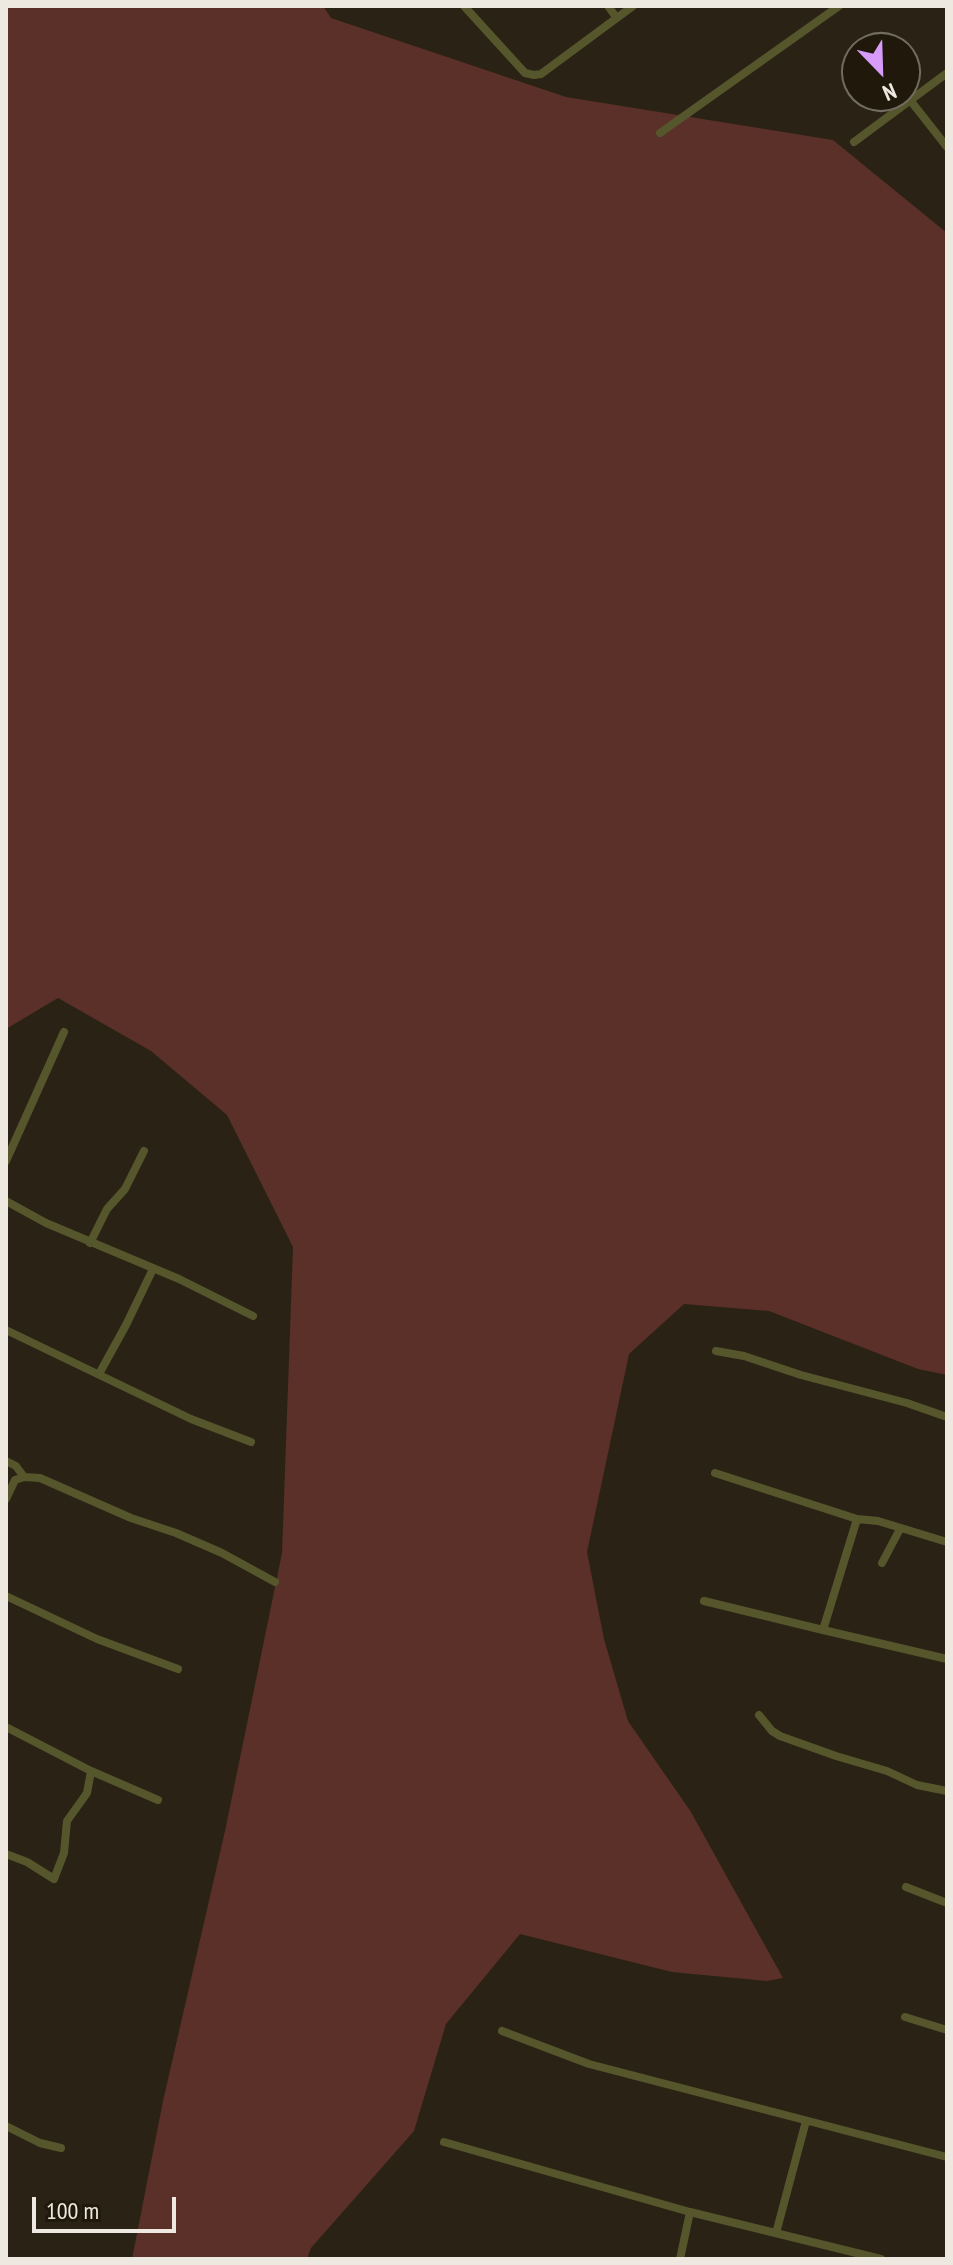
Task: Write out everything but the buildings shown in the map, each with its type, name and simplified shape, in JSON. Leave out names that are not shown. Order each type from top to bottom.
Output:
[{"type":"street","points":[[464,6],[525,73],[534,75],[541,74],[633,6]]},
{"type":"street","points":[[608,6],[616,17]]},
{"type":"street","points":[[660,133],[839,6]]},
{"type":"street","points":[[921,92],[947,73]]},
{"type":"street","points":[[854,142],[894,112]]},
{"type":"street","points":[[919,112],[947,147]]},
{"type":"street","points":[[6,1161],[64,1032]]},
{"type":"street","points":[[90,1243],[107,1209],[125,1189],[144,1151]]},
{"type":"street","points":[[6,1201],[36,1218],[179,1279],[253,1316]]},
{"type":"street","points":[[99,1374],[153,1269]]},
{"type":"street","points":[[6,1330],[191,1419],[251,1442]]},
{"type":"street","points":[[716,1351],[744,1356],[947,1417]]},
{"type":"street","points":[[6,1461],[16,1466],[24,1477]]},
{"type":"street","points":[[715,1473],[857,1519],[878,1521],[947,1542]]},
{"type":"street","points":[[6,1499],[15,1480],[40,1478],[222,1553],[275,1582]]},
{"type":"street","points":[[823,1630],[857,1519]]},
{"type":"street","points":[[882,1563],[900,1529]]},
{"type":"street","points":[[6,1596],[97,1639],[178,1669]]},
{"type":"street","points":[[704,1601],[947,1659]]},
{"type":"street","points":[[759,1715],[780,1736],[887,1771],[917,1785],[947,1791]]},
{"type":"street","points":[[6,1727],[91,1771],[158,1800]]},
{"type":"street","points":[[6,1854],[27,1862],[54,1879],[64,1853],[67,1821],[87,1793],[91,1771]]},
{"type":"street","points":[[906,1887],[947,1903]]},
{"type":"street","points":[[905,2017],[947,2030]]},
{"type":"street","points":[[502,2031],[589,2064],[947,2157]]},
{"type":"street","points":[[776,2233],[806,2121]]},
{"type":"street","points":[[6,2126],[40,2143],[61,2148]]},
{"type":"street","points":[[444,2142],[690,2212],[881,2259]]},
{"type":"street","points":[[680,2259],[690,2212]]},
{"type":"shaded area","points":[[6,6],[323,6],[331,18],[566,97],[833,140],[947,233],[947,1375],[918,1369],[769,1311],[684,1304],[629,1354],[587,1552],[604,1639],[628,1721],[691,1812],[783,1978],[767,1981],[672,1972],[520,1934],[446,2024],[414,2131],[311,2248],[307,2259],[132,2259],[163,2101],[225,1831],[282,1553],[293,1247],[227,1115],[151,1051],[58,998],[6,1029]]}]
